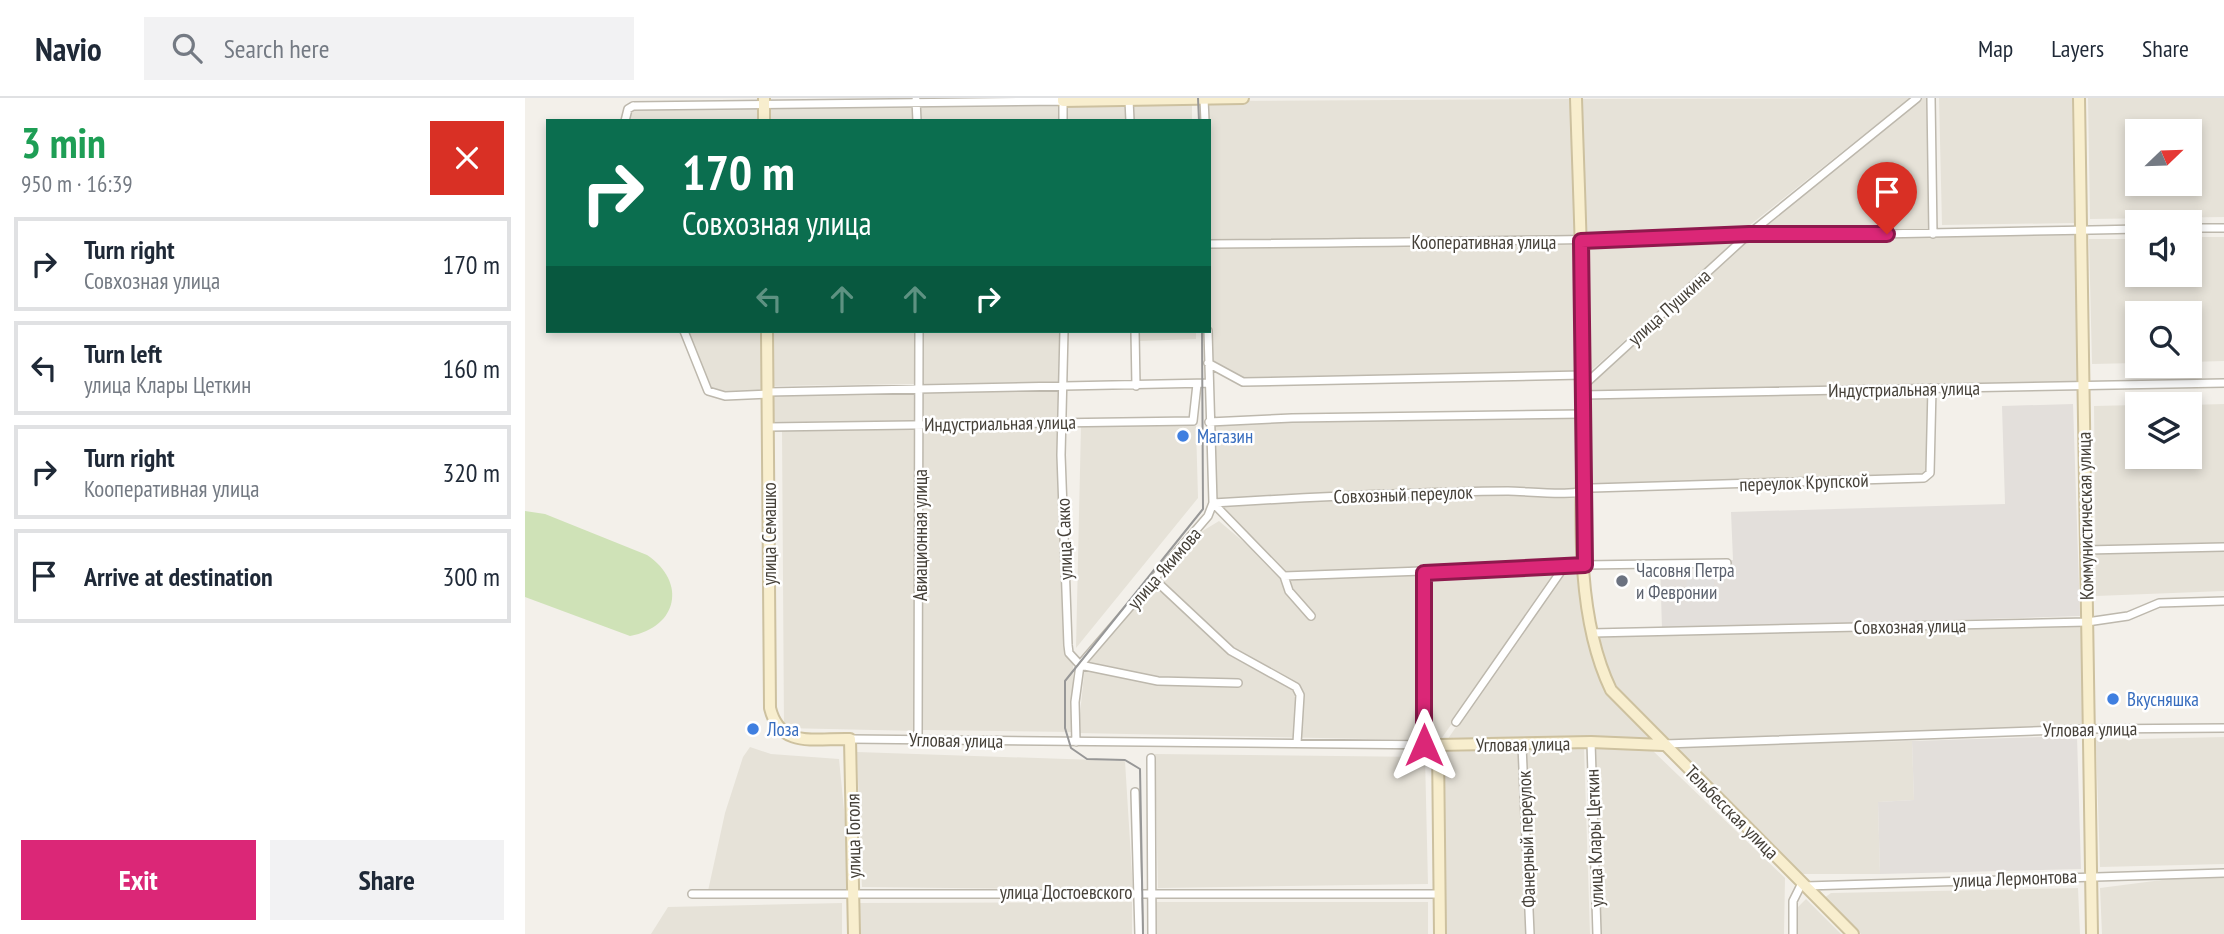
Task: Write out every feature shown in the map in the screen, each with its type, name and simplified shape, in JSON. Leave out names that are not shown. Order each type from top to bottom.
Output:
[{"type":"street","points":[[626,119],[633,102],[1243,98]]},
{"type":"street","points":[[1576,98],[1583,414],[1588,491],[1584,565],[1592,633]]},
{"type":"street","name":"улица Пушкина","points":[[1583,385],[1749,234],[1917,98]]},
{"type":"street","points":[[1931,98],[1933,234]]},
{"type":"street","name":"Коммунистическая улица","points":[[2079,98],[2092,934]]},
{"type":"street","points":[[1063,99],[1063,119]]},
{"type":"street","points":[[1204,99],[1205,119]]},
{"type":"street","points":[[916,100],[916,119]]},
{"type":"street","points":[[1129,100],[1130,119]]},
{"type":"street","points":[[764,101],[764,119]]},
{"type":"street","points":[[2202,228],[2224,228]]},
{"type":"street","name":"Кооперативная улица","points":[[1211,244],[1581,241],[1749,234],[1933,234],[2125,229]]},
{"type":"street","name":"Индустриальная улица","points":[[685,333],[708,391],[725,396],[920,387],[1209,383]]},
{"type":"street","name":"улица Семашко","points":[[767,333],[770,708],[774,723],[781,733]]},
{"type":"street","name":"Авиационная улица","points":[[918,740],[919,333]]},
{"type":"street","name":"улица Сакко","points":[[1063,333],[1062,422],[1068,645],[1069,653],[1080,665],[1075,702],[1076,742]]},
{"type":"street","points":[[1135,333],[1136,386]]},
{"type":"street","points":[[1207,333],[1213,503],[1285,576],[1289,591],[1311,616]]},
{"type":"street","name":"Индустриальная улица","points":[[1208,363],[1243,382],[1932,388],[2224,383]]},
{"type":"street","name":"Индустриальная улица","points":[[769,427],[901,426],[920,422],[1193,421],[1197,384]]},
{"type":"street","name":"переулок Крупской","points":[[1588,491],[1924,478],[1930,473],[1932,388]]},
{"type":"street","points":[[1209,422],[1292,418],[1583,414]]},
{"type":"street","name":"Совхозный переулок","points":[[1213,503],[1386,492],[1588,491]]},
{"type":"street","name":"улица Якимова","points":[[1080,665],[1208,516],[1213,503]]},
{"type":"street","points":[[2086,550],[2224,547]]},
{"type":"street","points":[[1285,576],[1424,573],[1584,565],[1727,563]]},
{"type":"street","points":[[1456,722],[1564,567]]},
{"type":"street","points":[[1424,573],[1424,745]]},
{"type":"street","points":[[1154,579],[1231,651],[1296,687],[1300,695],[1297,743]]},
{"type":"street","name":"Совхозная улица","points":[[1592,633],[2087,622],[2128,616],[2159,603],[2224,601]]},
{"type":"street","name":"Тельбесская улица","points":[[1592,633],[1599,664],[1611,690],[1853,934]]},
{"type":"street","points":[[1080,665],[1158,681],[1238,683]]},
{"type":"street","name":"Угловая улица","points":[[781,733],[793,738],[918,740],[1424,745],[1591,742],[1663,745],[2089,729],[2224,728]]},
{"type":"street","name":"улица Гоголя","points":[[850,739],[854,934]]},
{"type":"street","name":"улица Клары Цеткин","points":[[1591,742],[1597,934]]},
{"type":"street","points":[[1438,745],[1440,934]]},
{"type":"street","name":"Фанерный переулок","points":[[1522,745],[1530,934]]},
{"type":"street","points":[[1151,758],[1152,934]]},
{"type":"street","points":[[1135,792],[1139,934]]},
{"type":"street","name":"улица Лермонтова","points":[[1804,884],[2224,873]]},
{"type":"street","points":[[1793,934],[1793,901],[1804,884]]},
{"type":"street","name":"улица Достоевского","points":[[692,894],[1439,894]]},
{"type":"shaded area","points":[[1910,98],[1745,229],[1584,238],[1580,99]]},
{"type":"shaded area","points":[[1921,98],[1927,98],[1930,231],[1755,232]]},
{"type":"shaded area","points":[[1939,98],[2072,98],[2074,223],[1942,225]]},
{"type":"shaded area","points":[[2088,98],[2224,98],[2224,217],[2202,217],[2202,210],[2125,210],[2125,218],[2090,219]]},
{"type":"shaded area","points":[[1572,99],[1577,238],[1211,240],[1211,119],[1207,119],[1207,101]]},
{"type":"shaded area","points":[[1060,103],[1060,119],[919,119],[919,105]]},
{"type":"shaded area","points":[[1192,103],[1192,119],[1067,119],[1067,105]]},
{"type":"shaded area","points":[[762,105],[763,119],[627,119],[629,111]]},
{"type":"shaded area","points":[[913,105],[914,119],[766,119],[766,107]]},
{"type":"shaded area","points":[[2078,235],[2080,382],[1587,392],[1588,386],[1750,238]]},
{"type":"shaded area","points":[[2202,237],[2224,237],[2224,361],[2202,362],[2202,301],[2125,301],[2125,363],[2092,364],[2089,239],[2125,239],[2125,287],[2202,287]]},
{"type":"shaded area","points":[[1737,239],[1602,361],[1588,373],[1585,245]]},
{"type":"shaded area","points":[[1577,245],[1580,371],[1244,378],[1212,362],[1211,247]]},
{"type":"shaded area","points":[[688,333],[766,333],[767,393],[726,395],[709,390]]},
{"type":"shaded area","points":[[770,333],[917,333],[917,384],[771,386]]},
{"type":"shaded area","points":[[922,333],[1061,333],[1061,382],[922,384]]},
{"type":"shaded area","points":[[1140,333],[1196,333],[1196,339],[1140,341]]},
{"type":"shaded area","points":[[1061,386],[1060,420],[922,421],[921,388]]},
{"type":"shaded area","points":[[1930,390],[1927,472],[1923,476],[1586,487],[1585,397]]},
{"type":"shaded area","points":[[817,393],[916,394],[918,421],[900,424],[774,425],[772,397]]},
{"type":"shaded area","points":[[2073,404],[2080,616],[1662,629],[1660,562],[1733,560],[1731,512],[2005,504],[2002,406]]},
{"type":"shaded area","points":[[2224,404],[2224,591],[2096,596],[2094,406],[2125,405],[2125,469],[2202,469],[2202,405]]},
{"type":"shaded area","points":[[1581,416],[1582,491],[1385,490],[1211,499],[1211,424],[1292,418]]},
{"type":"shaded area","points":[[919,424],[919,731],[784,728],[782,430]]},
{"type":"shaded area","points":[[922,424],[1060,424],[1064,638],[1065,652],[1073,664],[1073,732],[923,730]]},
{"type":"shaded area","points":[[1081,426],[1196,426],[1198,498],[1076,648]]},
{"type":"shaded area","points":[[1387,493],[1583,495],[1584,564],[1289,575],[1217,506]]},
{"type":"shaded area","points":[[1219,521],[1286,578],[1422,575],[1421,740],[1078,733],[1085,665],[1201,532]]},
{"type":"shaded area","points":[[1582,567],[1597,664],[1654,737],[1649,742],[1445,743],[1565,569]]},
{"type":"shaded area","points":[[1559,570],[1439,742],[1426,737],[1426,575]]},
{"type":"shaded area","points":[[1714,570],[1714,594],[1687,597],[1686,571]]},
{"type":"shaded area","points":[[2086,624],[2087,727],[1664,743],[1613,689],[1594,635]]},
{"type":"shaded area","points":[[2077,736],[2081,869],[1880,874],[1878,802],[1914,800],[1912,741]]},
{"type":"shaded area","points":[[2224,737],[2224,864],[2100,867],[2096,740]]},
{"type":"shaded area","points":[[1912,741],[1914,800],[1878,802],[1880,874],[1801,874],[1675,745]]},
{"type":"shaded area","points":[[750,747],[771,754],[839,759],[852,891],[708,891],[725,813],[743,757]]},
{"type":"shaded area","points":[[1584,747],[1590,934],[1446,934],[1445,752]]},
{"type":"shaded area","points":[[1595,749],[1651,749],[1785,878],[1784,934],[1600,934]]},
{"type":"shaded area","points":[[857,752],[1125,761],[1133,890],[862,887]]},
{"type":"shaded area","points":[[1155,754],[1425,757],[1428,884],[1158,888]]},
{"type":"shaded area","points":[[2224,874],[2224,934],[2102,934],[2100,888]]},
{"type":"shaded area","points":[[2078,888],[2080,934],[1861,934],[1824,898],[1831,893]]},
{"type":"shaded area","points":[[1806,899],[1841,934],[1798,934],[1797,908]]},
{"type":"shaded area","points":[[1132,902],[1132,934],[859,934],[859,903]]},
{"type":"shaded area","points":[[1156,902],[1428,902],[1428,934],[1157,934]]},
{"type":"shaded area","points":[[842,903],[842,934],[651,934],[668,907]]},
{"type":"green space","points":[[525,511],[545,514],[647,555],[660,566],[668,578],[672,590],[667,614],[646,631],[630,636],[525,597]]},
{"type":"tram line","points":[[1198,98],[1199,119]]},
{"type":"tram line","points":[[1143,934],[1140,769],[1125,760],[1087,759],[1071,748],[1065,728],[1065,681],[1203,509],[1202,333]]},
{"type":"place","name":"Магазин","points":[[1183,436]]},
{"type":"place","name":"Часовня Петра и Февронии","points":[[1622,581]]},
{"type":"place","name":"Вкусняшка","points":[[2113,699]]},
{"type":"place","name":"Лоза","points":[[753,729]]},
{"type":"route","points":[[1424,745],[1424,573],[1585,565],[1581,241],[1749,234],[1887,234]]}]
